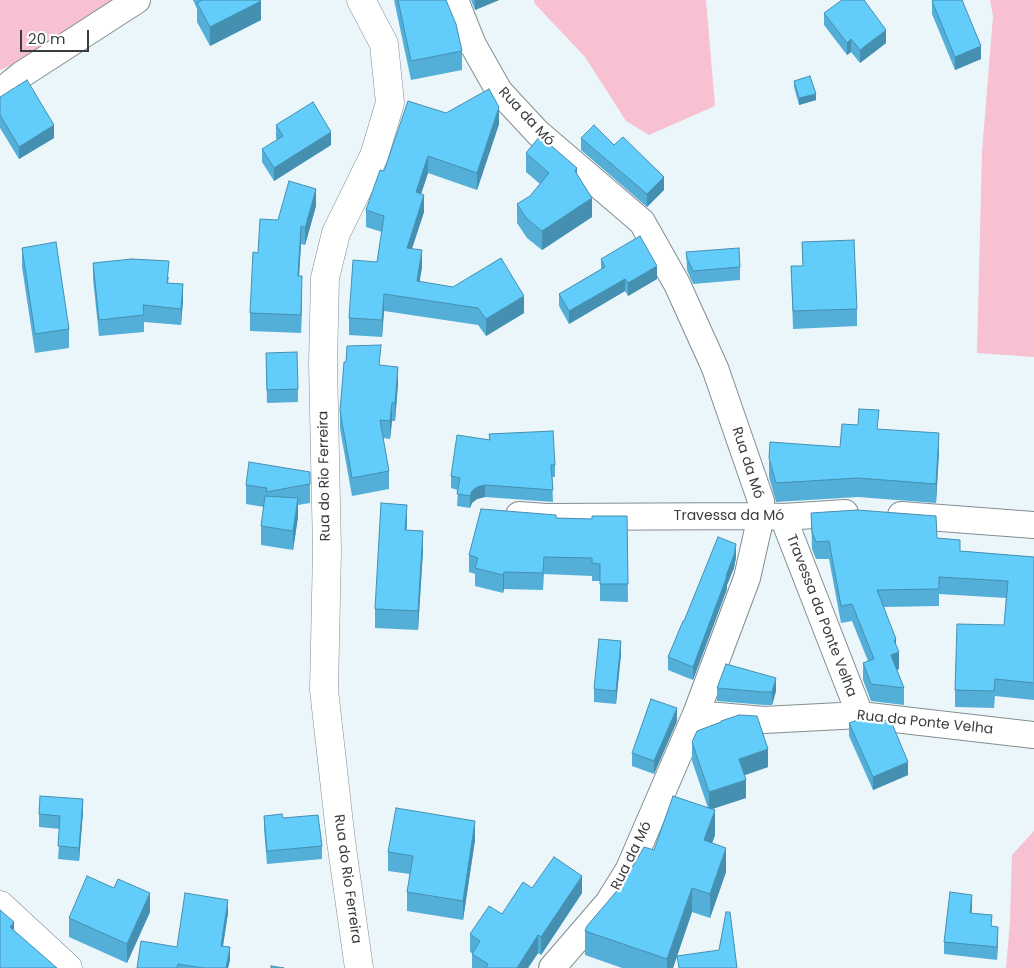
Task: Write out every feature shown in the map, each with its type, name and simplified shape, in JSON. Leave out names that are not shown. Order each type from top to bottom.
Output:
[{"type":"street","points":[[0,92],[21,75],[137,0]]},
{"type":"street","name":"Rua do Rio Ferreira","points":[[359,968],[341,841],[324,690],[327,550],[323,363],[325,278],[336,232],[374,156],[390,103],[384,44],[361,0]]},
{"type":"street","name":"Rua da Mó","points":[[455,0],[473,45],[499,91],[538,134],[642,222],[677,284],[715,368],[761,501],[772,516],[696,714],[629,869],[608,903],[552,968]]},
{"type":"street","name":"Travessa da Mó","points":[[492,513],[546,517],[772,516],[857,512],[1034,525]]},
{"type":"street","name":"Travessa da Ponte Velha","points":[[772,516],[860,715]]},
{"type":"street","name":"Rua da Ponte Velha","points":[[696,714],[764,720],[860,715],[1034,735]]},
{"type":"street","points":[[0,905],[68,968]]},
{"type":"shaded area","points":[[0,0],[115,0],[16,63],[0,70]]},
{"type":"shaded area","points":[[534,0],[706,0],[715,106],[649,135],[626,121],[585,57],[535,4]]},
{"type":"shaded area","points":[[990,0],[1034,0],[1034,357],[977,353],[982,152],[993,16]]},
{"type":"shaded area","points":[[1034,831],[1034,968],[1006,968],[1010,921],[1012,855]]},
{"type":"building","points":[[202,0],[261,1],[210,27],[197,3]]},
{"type":"building","points":[[398,0],[446,0],[456,24],[462,51],[411,61]]},
{"type":"building","points":[[842,0],[864,0],[886,30],[860,50],[851,39],[847,43],[824,13]]},
{"type":"building","points":[[962,0],[981,46],[955,57],[932,1]]},
{"type":"building","points":[[810,76],[816,94],[799,98],[794,81]]},
{"type":"building","points":[[27,80],[54,125],[19,147],[0,115],[0,97]]},
{"type":"building","points":[[489,89],[499,107],[477,173],[428,156],[416,192],[424,195],[407,248],[422,250],[417,281],[453,287],[501,258],[524,296],[486,319],[478,308],[384,294],[382,320],[349,318],[353,260],[377,262],[384,216],[366,210],[380,170],[384,171],[408,101],[446,113]]},
{"type":"building","points":[[313,102],[331,132],[274,168],[262,149],[283,136],[276,125]]},
{"type":"building","points":[[594,125],[614,145],[623,137],[664,177],[647,194],[581,138]]},
{"type":"building","points":[[540,136],[577,168],[575,171],[592,198],[542,231],[527,219],[517,204],[530,196],[549,173],[526,153]]},
{"type":"building","points":[[289,181],[316,189],[305,228],[301,226],[298,276],[302,276],[301,315],[250,313],[253,252],[258,253],[260,219],[278,220]]},
{"type":"building","points":[[640,236],[657,266],[628,283],[625,279],[569,311],[559,294],[605,267],[601,259]]},
{"type":"building","points":[[854,240],[857,309],[793,311],[791,266],[803,266],[802,242]]},
{"type":"building","points":[[56,242],[69,329],[35,334],[22,248]]},
{"type":"building","points":[[739,248],[740,267],[693,271],[686,252]]},
{"type":"building","points":[[132,259],[169,261],[167,283],[183,284],[181,309],[143,305],[144,315],[99,320],[93,263]]},
{"type":"building","points":[[381,345],[379,365],[398,367],[395,403],[392,403],[390,421],[380,420],[389,471],[352,478],[340,411],[347,346]]},
{"type":"building","points":[[297,352],[298,389],[267,390],[266,353]]},
{"type":"building","points":[[859,409],[879,410],[877,429],[939,433],[936,484],[858,478],[776,483],[769,458],[770,442],[840,447],[842,424],[858,425]]},
{"type":"building","points":[[553,431],[555,465],[551,465],[553,490],[485,485],[477,487],[470,496],[457,494],[460,478],[451,476],[457,435],[490,440],[489,434]]},
{"type":"building","points":[[249,462],[310,472],[310,484],[266,492],[267,488],[246,485]]},
{"type":"building","points":[[265,496],[298,498],[293,531],[261,526]]},
{"type":"building","points":[[381,503],[407,505],[405,530],[423,531],[418,611],[375,609]]},
{"type":"building","points":[[481,509],[556,515],[556,518],[592,519],[592,516],[627,516],[628,584],[600,584],[600,564],[592,563],[592,558],[544,557],[543,573],[504,572],[503,575],[475,568],[478,558],[469,555]]},
{"type":"building","points":[[857,510],[936,516],[937,538],[960,540],[960,551],[1034,557],[1034,683],[995,679],[994,691],[955,690],[957,624],[1004,625],[1008,581],[939,577],[939,589],[877,590],[896,639],[894,640],[899,652],[891,655],[904,688],[871,684],[863,663],[874,659],[852,604],[841,606],[829,541],[816,542],[812,532],[811,513]]},
{"type":"building","points":[[718,537],[736,544],[734,555],[693,667],[668,657]]},
{"type":"building","points":[[599,639],[621,641],[616,691],[594,689]]},
{"type":"building","points":[[726,664],[776,678],[772,692],[717,688]]},
{"type":"building","points":[[651,699],[677,708],[654,761],[632,753]]},
{"type":"building","points":[[739,715],[757,716],[768,749],[739,759],[746,780],[709,792],[692,742],[697,731]]},
{"type":"building","points":[[863,718],[891,721],[908,762],[873,777],[849,723]]},
{"type":"building","points":[[40,796],[83,799],[79,848],[58,846],[60,816],[39,814]]},
{"type":"building","points":[[673,796],[715,810],[704,840],[726,848],[710,894],[692,888],[667,959],[585,931],[587,926],[621,886],[644,847],[654,850]]},
{"type":"building","points":[[396,808],[475,821],[463,901],[407,892],[413,856],[388,852]]},
{"type":"building","points":[[282,814],[283,818],[318,815],[322,846],[267,851],[264,816]]},
{"type":"building","points":[[554,857],[582,876],[541,937],[538,935],[517,968],[486,968],[488,964],[472,954],[480,941],[470,934],[489,906],[502,914],[523,882],[532,888]]},
{"type":"building","points":[[87,876],[114,888],[118,879],[150,893],[127,944],[69,918]]},
{"type":"building","points":[[950,892],[972,895],[970,913],[992,915],[991,926],[998,927],[997,947],[944,942]]},
{"type":"building","points":[[185,893],[228,900],[221,946],[230,947],[226,968],[203,968],[178,964],[177,968],[137,968],[141,941],[177,947]]},
{"type":"building","points":[[0,910],[14,922],[10,927],[57,968],[0,968]]},
{"type":"building","points":[[726,912],[730,912],[737,968],[679,968],[677,956],[719,950]]}]
